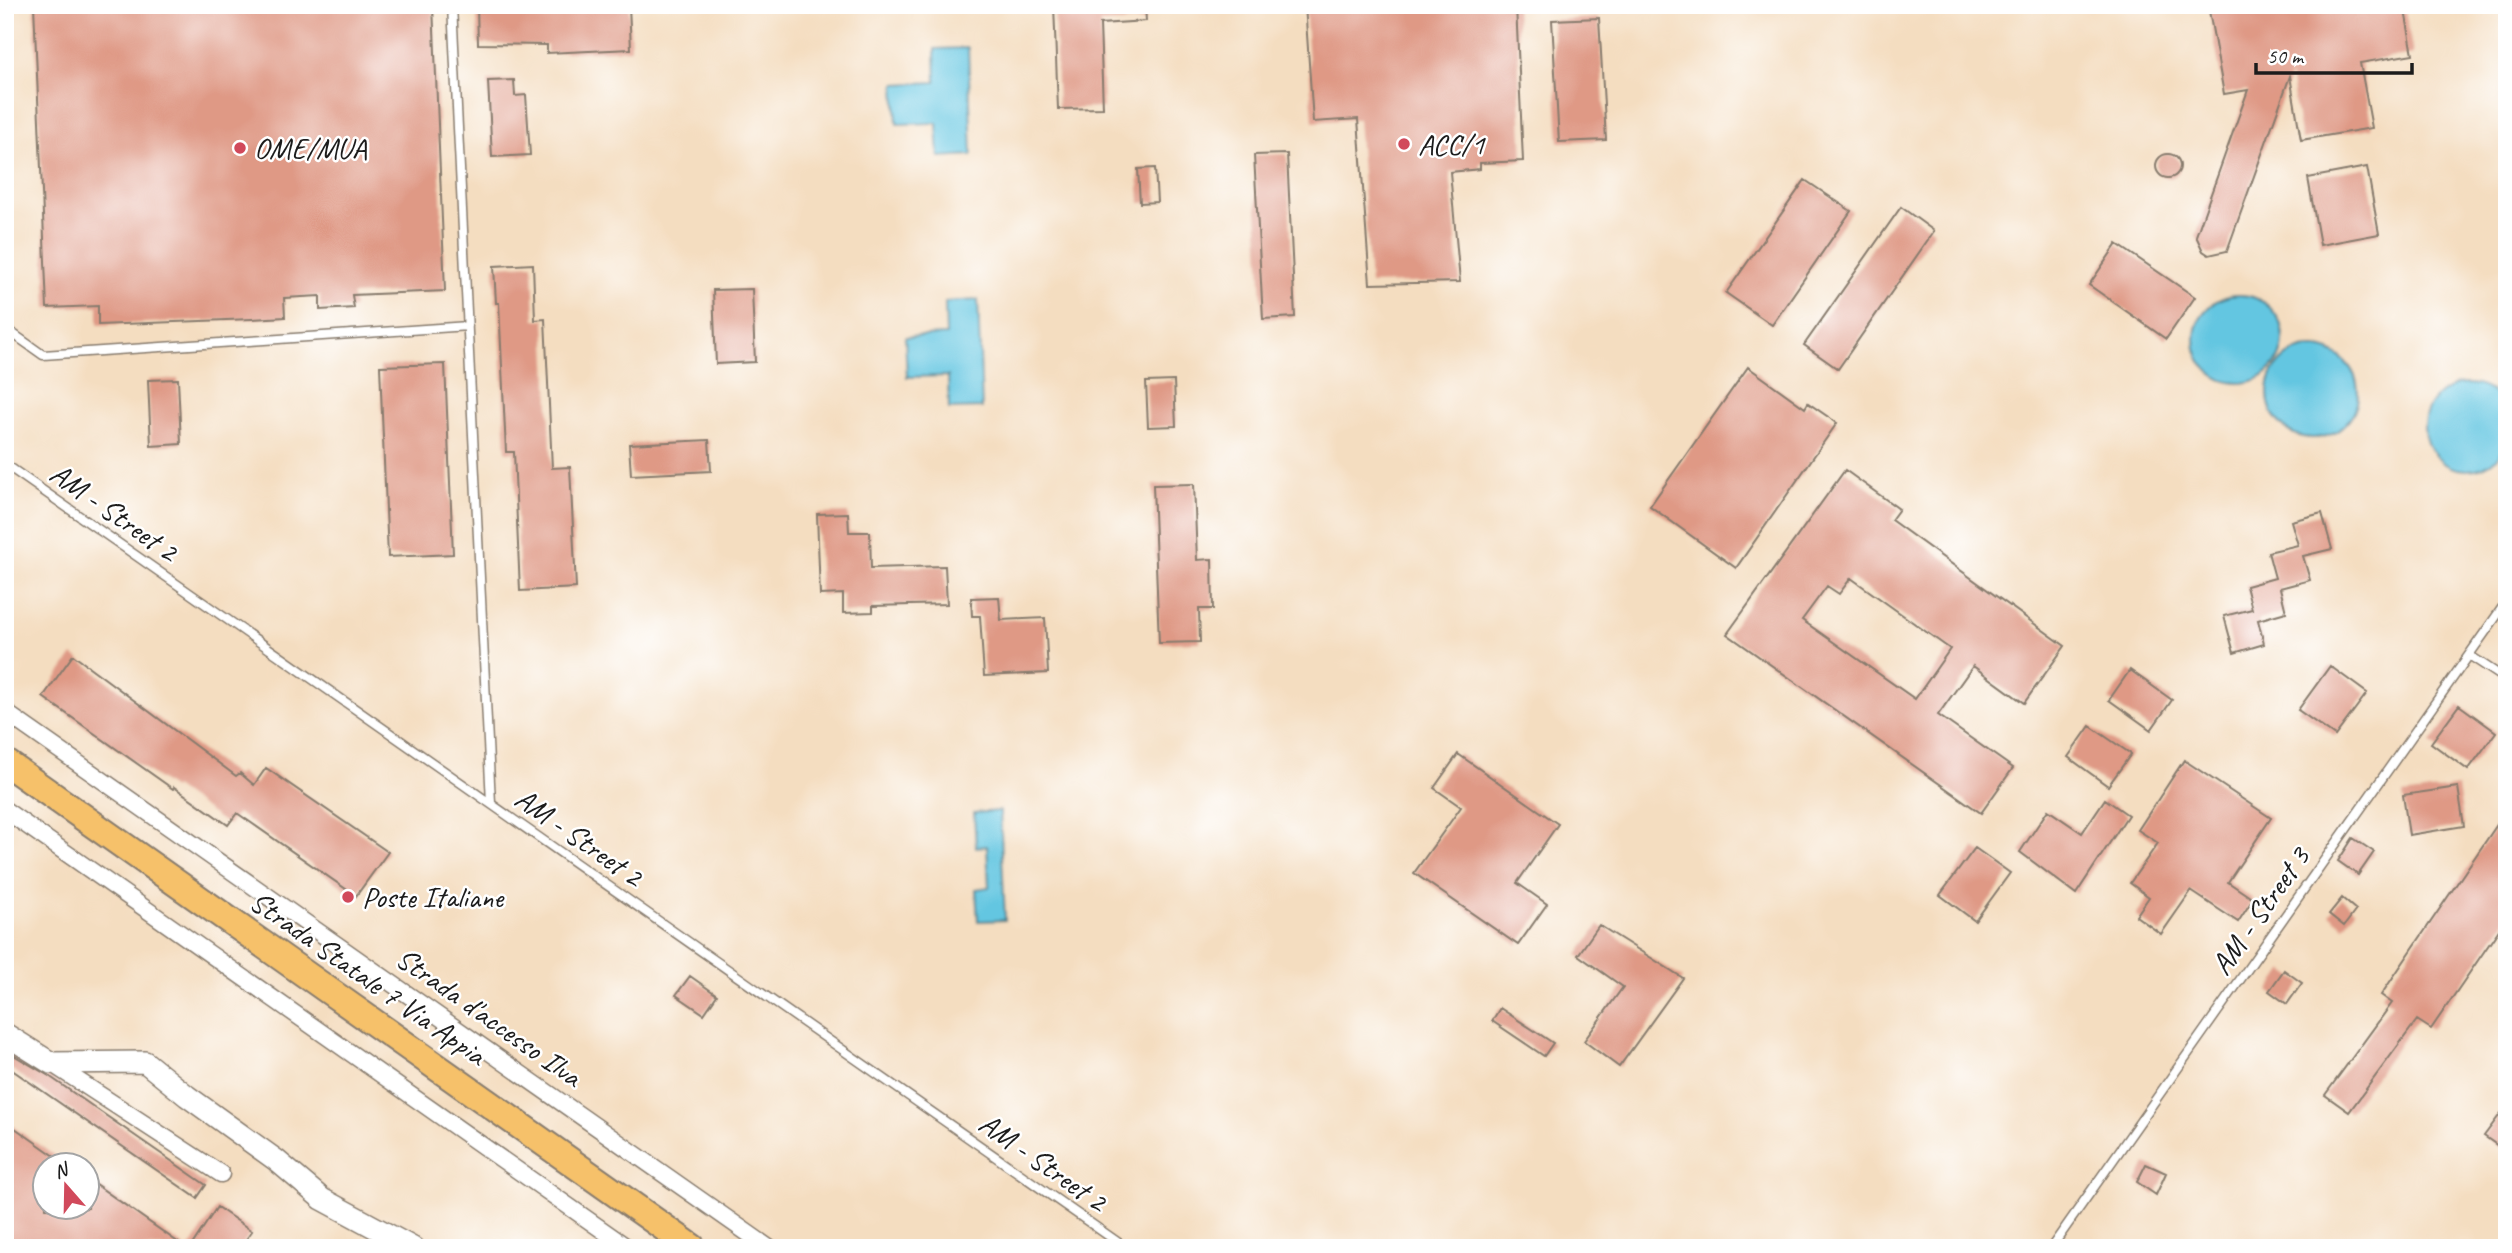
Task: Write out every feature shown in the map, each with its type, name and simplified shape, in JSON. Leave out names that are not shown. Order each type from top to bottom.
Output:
[{"type":"main road","name":"Strada Statale 7 Via Appia","points":[[5,762],[693,1248]]},
{"type":"street","name":"Strada d'accesso Ilva","points":[[5,712],[768,1247]]},
{"type":"street","points":[[5,810],[628,1248]]},
{"type":"street","points":[[5,1034],[221,1174]]},
{"type":"street","points":[[51,1063],[145,1062],[276,1160],[322,1199],[413,1248]]},
{"type":"lane","points":[[452,5],[491,803]]},
{"type":"lane","points":[[5,328],[43,355],[468,327]]},
{"type":"lane","name":"AM - Street 2","points":[[5,464],[1126,1248]]},
{"type":"lane","name":"AM - Street 3","points":[[2051,1248],[2507,601]]},
{"type":"lane","points":[[2469,654],[2507,680]]},
{"type":"water","points":[[968,48],[972,155],[939,157],[937,123],[897,124],[895,84],[936,82],[935,49]]},
{"type":"water","points":[[2239,295],[2256,299],[2270,308],[2279,322],[2283,339],[2279,356],[2270,370],[2256,379],[2239,383],[2222,379],[2208,370],[2199,356],[2195,339],[2199,322],[2208,308],[2222,299]]},
{"type":"water","points":[[978,300],[982,408],[949,409],[948,376],[907,377],[905,337],[946,335],[945,302]]},
{"type":"water","points":[[2313,348],[2338,356],[2350,368],[2358,393],[2350,418],[2338,430],[2313,438],[2288,430],[2276,418],[2268,393],[2276,368],[2288,356]]},
{"type":"water","points":[[2467,384],[2491,391],[2503,403],[2510,427],[2503,451],[2491,463],[2467,470],[2443,463],[2431,451],[2424,427],[2431,403],[2443,391]]},
{"type":"water","points":[[1000,811],[1005,920],[978,921],[976,889],[989,887],[987,846],[976,847],[974,813]]},
{"type":"building","name":"OME/MUA","points":[[34,5],[433,5],[445,291],[352,295],[354,308],[320,310],[320,296],[284,298],[285,317],[252,319],[98,325],[98,306],[47,308]]},
{"type":"building","points":[[477,5],[629,5],[631,49],[547,53],[547,45],[478,44]]},
{"type":"building","points":[[1054,5],[1145,5],[1146,21],[1100,24],[1103,108],[1058,109]]},
{"type":"building","name":"ACC/1","points":[[1305,5],[1516,5],[1523,161],[1480,163],[1480,169],[1450,172],[1460,282],[1370,284],[1358,119],[1313,122]]},
{"type":"building","points":[[2208,5],[2404,5],[2413,54],[2360,63],[2372,128],[2301,140],[2290,76],[2227,251],[2209,255],[2203,251],[2196,236],[2248,90],[2224,94]]},
{"type":"building","points":[[1599,18],[1606,140],[1559,142],[1552,20]]},
{"type":"building","points":[[514,80],[515,96],[526,95],[530,155],[492,157],[488,81]]},
{"type":"building","points":[[1287,154],[1295,317],[1263,319],[1254,155]]},
{"type":"building","points":[[2168,154],[2176,158],[2180,166],[2176,174],[2168,178],[2160,174],[2156,166],[2160,158]]},
{"type":"building","points":[[2367,167],[2379,234],[2320,245],[2308,178]]},
{"type":"building","points":[[1155,168],[1157,202],[1140,203],[1138,169]]},
{"type":"building","points":[[1805,180],[1851,211],[1772,325],[1726,293]]},
{"type":"building","points":[[1901,207],[1934,231],[1838,369],[1804,345]]},
{"type":"building","points":[[2117,244],[2195,297],[2166,339],[2089,285]]},
{"type":"building","points":[[533,264],[535,320],[545,319],[552,468],[570,467],[576,588],[520,591],[514,452],[506,452],[499,303],[496,303],[494,266]]},
{"type":"building","points":[[752,289],[755,362],[716,364],[713,290]]},
{"type":"building","points":[[445,364],[453,554],[388,557],[380,366]]},
{"type":"building","points":[[1748,367],[1805,408],[1808,403],[1837,423],[1736,568],[1650,506]]},
{"type":"building","points":[[178,379],[181,444],[151,446],[148,380]]},
{"type":"building","points":[[1174,381],[1176,426],[1148,427],[1146,382]]},
{"type":"building","points":[[709,440],[711,471],[631,475],[629,444]]},
{"type":"building","points":[[1845,470],[1899,509],[1891,520],[2065,646],[2024,703],[1973,666],[1938,715],[2013,768],[1981,813],[1727,634]],"holes":[[[1851,578],[1950,649],[1915,699],[1802,620],[1827,586],[1839,594]]]},
{"type":"building","points":[[1194,484],[1197,560],[1212,559],[1213,609],[1199,609],[1200,642],[1159,643],[1153,485]]},
{"type":"building","points":[[848,513],[849,532],[870,532],[871,568],[945,566],[947,604],[873,606],[873,612],[843,613],[843,594],[820,595],[817,514]]},
{"type":"building","points":[[2322,513],[2332,549],[2303,556],[2310,580],[2280,588],[2286,612],[2258,620],[2264,644],[2234,653],[2224,616],[2252,609],[2246,586],[2275,578],[2268,552],[2298,545],[2291,521]]},
{"type":"building","points":[[999,597],[1001,620],[1045,618],[1048,673],[984,676],[980,616],[972,616],[971,598]]},
{"type":"building","points":[[73,655],[236,776],[240,773],[254,785],[266,768],[388,852],[356,896],[237,813],[228,825],[43,697]]},
{"type":"building","points":[[2330,666],[2367,693],[2335,736],[2298,710]]},
{"type":"building","points":[[2130,670],[2172,700],[2151,730],[2109,700]]},
{"type":"building","points":[[2459,705],[2496,732],[2468,770],[2431,743]]},
{"type":"building","points":[[2090,726],[2131,754],[2108,786],[2068,757]]},
{"type":"building","points":[[1458,754],[1558,824],[1517,883],[1547,904],[1518,945],[1414,873],[1461,807],[1434,788]]},
{"type":"building","points":[[2184,760],[2271,818],[2228,882],[2253,899],[2238,922],[2191,891],[2161,934],[2136,916],[2149,897],[2130,883],[2158,843],[2138,830]]},
{"type":"building","points":[[2458,787],[2464,826],[2409,835],[2403,795]]},
{"type":"building","points":[[2105,799],[2128,815],[2076,894],[2020,852],[2048,810],[2082,833]]},
{"type":"building","points":[[2507,810],[2507,918],[2431,1029],[2417,1020],[2349,1112],[2325,1095],[2392,1003],[2381,995]]},
{"type":"building","points":[[2353,838],[2374,852],[2358,875],[2338,861]]},
{"type":"building","points":[[1975,848],[2010,873],[1975,921],[1940,895]]},
{"type":"building","points":[[2342,898],[2356,910],[2344,926],[2329,914]]},
{"type":"building","points":[[1599,925],[1683,978],[1619,1067],[1584,1041],[1623,987],[1578,955]]},
{"type":"building","points":[[2284,970],[2302,983],[2287,1004],[2269,991]]},
{"type":"building","points":[[690,976],[717,995],[704,1014],[676,995]]},
{"type":"building","points":[[1500,1008],[1553,1043],[1544,1056],[1492,1021]]},
{"type":"building","points":[[5,1050],[49,1076],[206,1185],[197,1198],[5,1065]]},
{"type":"building","points":[[2507,1105],[2507,1140],[2501,1148],[2484,1136]]},
{"type":"building","points":[[5,1121],[49,1152],[32,1152],[32,1222],[102,1222],[102,1189],[186,1248],[5,1248]]},
{"type":"building","points":[[2146,1164],[2166,1173],[2156,1195],[2137,1182]]},
{"type":"building","points":[[217,1207],[252,1231],[240,1248],[190,1248]]},
{"type":"place","name":"ACC/1","points":[[1404,144]]},
{"type":"place","name":"OME/MUA","points":[[240,148]]},
{"type":"place","name":"Poste Italiane","points":[[348,897]]}]
